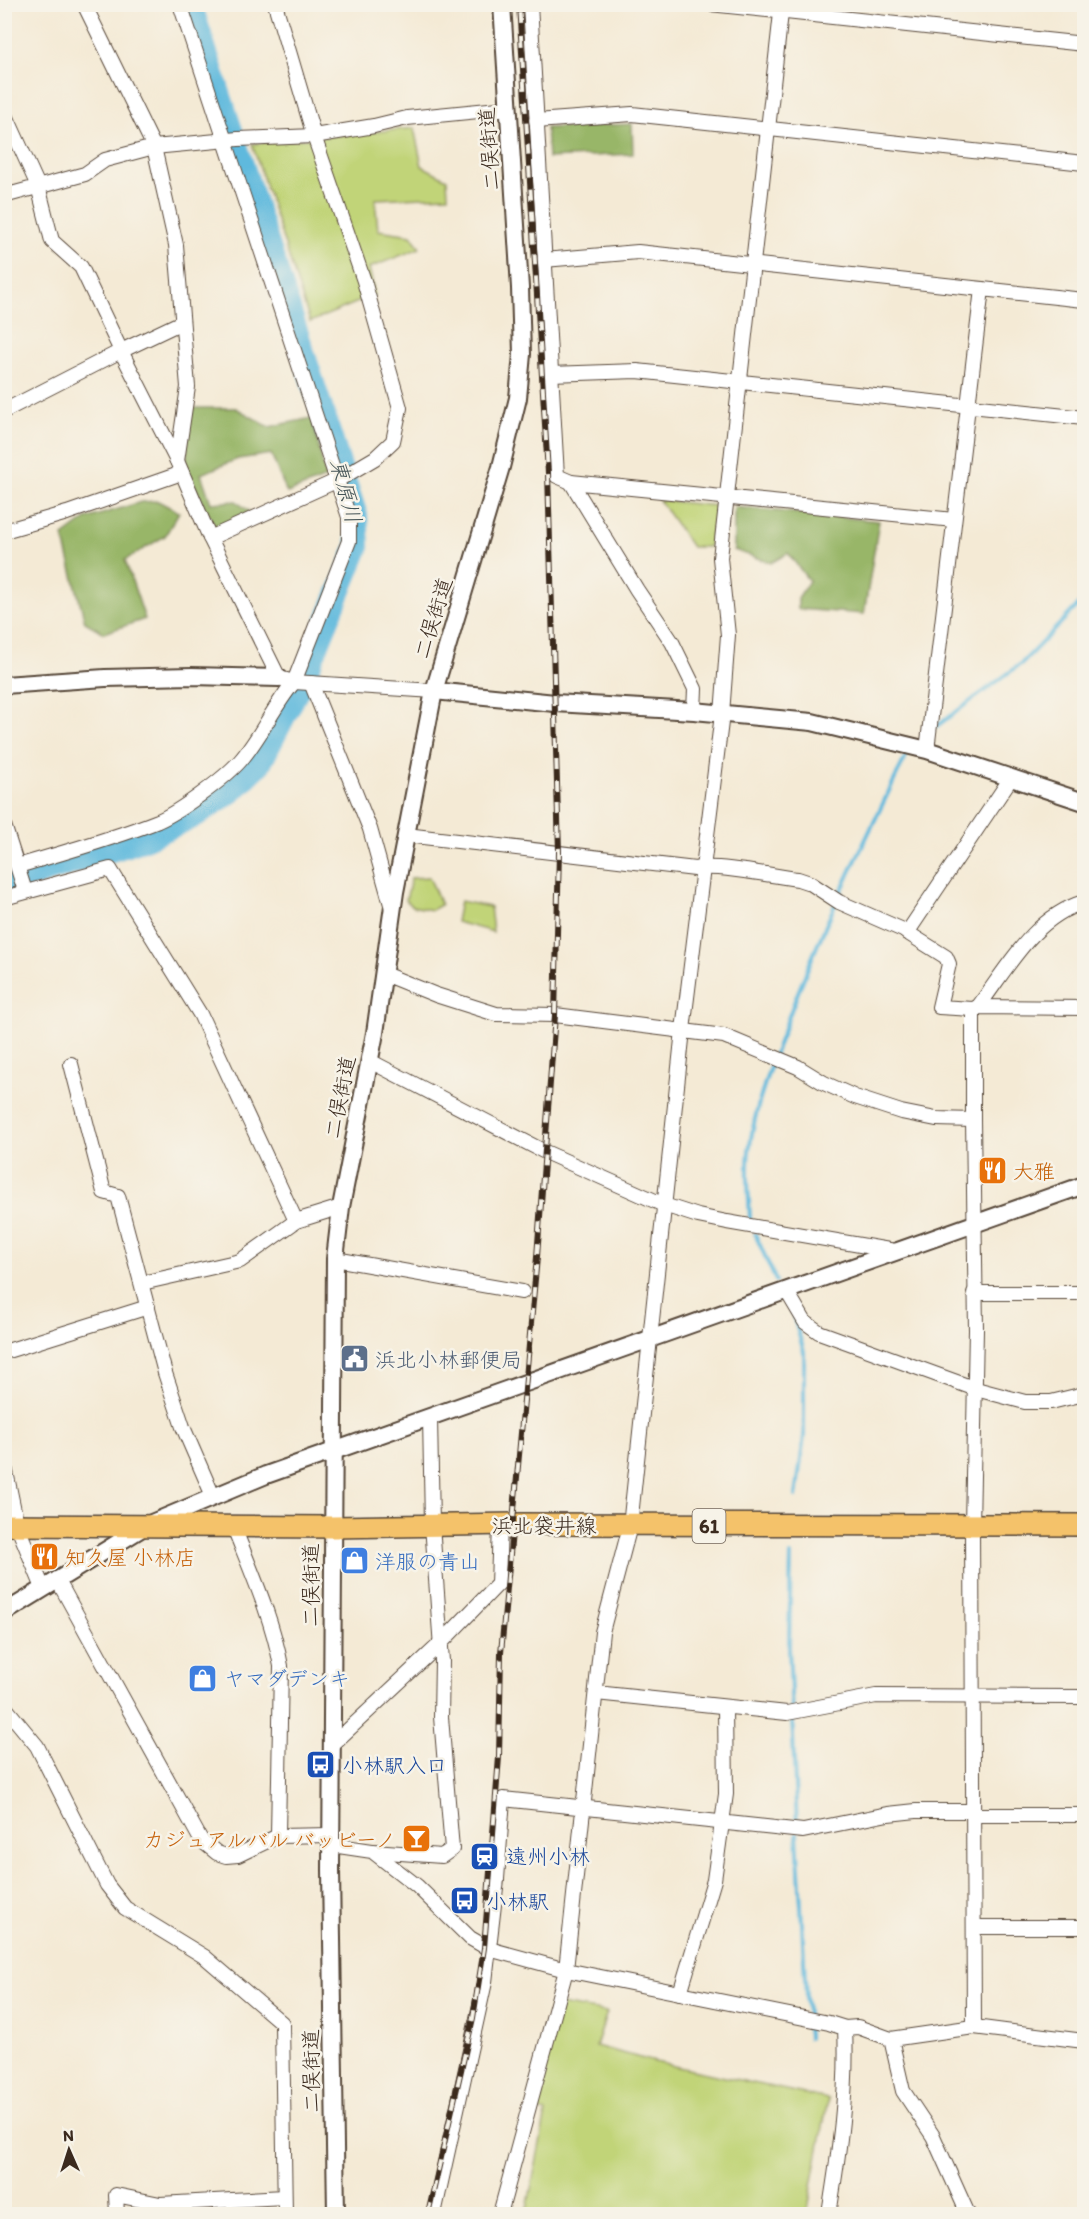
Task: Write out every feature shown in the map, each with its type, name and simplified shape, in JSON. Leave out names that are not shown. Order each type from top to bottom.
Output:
[{"type":"main road","name":"浜北袋井線","points":[[11,1525],[333,1527],[1084,1525]]},
{"type":"street","points":[[84,4],[154,147],[176,245],[188,387],[180,467]]},
{"type":"street","points":[[18,866],[160,820],[206,790],[239,762],[265,727],[280,698],[349,541],[349,518],[231,140],[180,4]]},
{"type":"street","points":[[210,538],[336,481],[375,458],[393,441],[400,408],[361,272],[314,136],[275,4]]},
{"type":"street","name":"二俣街道","points":[[336,2214],[332,1840],[335,1259],[341,1207],[370,1060],[406,835],[435,691],[501,467],[518,398],[522,354],[520,288],[502,4]]},
{"type":"street","points":[[530,4],[557,476],[571,482],[954,520]]},
{"type":"street","points":[[710,4],[781,8],[1084,45]]},
{"type":"street","points":[[500,2214],[566,1970],[602,1632],[630,1526],[683,1030],[722,714],[729,635],[720,558],[781,8]]},
{"type":"street","points":[[4,196],[85,174],[105,160],[154,147],[314,136],[407,118],[509,108]]},
{"type":"street","points":[[4,111],[38,186],[52,241],[81,267],[180,467],[210,538],[287,680]]},
{"type":"street","points":[[536,122],[632,114],[1084,163]]},
{"type":"street","points":[[544,260],[638,252],[1084,300]]},
{"type":"street","points":[[927,750],[982,289]]},
{"type":"street","points":[[4,411],[182,322]]},
{"type":"street","points":[[550,374],[637,371],[1084,418]]},
{"type":"street","points":[[4,531],[67,513],[180,467]]},
{"type":"street","points":[[571,482],[637,590],[672,642],[695,689],[694,711]]},
{"type":"street","points":[[4,685],[105,678],[192,676],[287,680],[812,722],[927,750],[1084,802]]},
{"type":"street","points":[[310,683],[370,829],[386,892],[393,910]]},
{"type":"street","points":[[907,933],[1011,778]]},
{"type":"street","points":[[4,825],[25,891]]},
{"type":"street","points":[[406,835],[798,879],[907,933],[946,957],[949,964],[939,1007],[1084,1008]]},
{"type":"street","points":[[4,898],[111,869],[200,1014],[297,1221]]},
{"type":"street","points":[[974,2027],[972,1525],[976,1389],[973,1120],[976,1008],[1044,922],[1070,906],[1084,902]]},
{"type":"street","points":[[384,974],[436,995],[496,1014],[555,1015],[724,1036],[779,1059],[855,1097],[901,1113],[936,1119],[973,1120]]},
{"type":"street","points":[[370,1060],[545,1152],[664,1205],[728,1222],[895,1251]]},
{"type":"street","points":[[71,1064],[104,1192],[118,1196],[165,1373],[183,1427],[213,1496]]},
{"type":"street","points":[[4,1613],[147,1525],[266,1474],[430,1418],[1084,1185]]},
{"type":"street","points":[[142,1283],[240,1262],[297,1221],[341,1207]]},
{"type":"street","points":[[335,1259],[522,1292]]},
{"type":"street","points":[[786,1290],[805,1322],[819,1332],[976,1389],[1025,1402],[1051,1402],[1084,1394]]},
{"type":"street","points":[[974,1293],[1084,1293]]},
{"type":"street","points":[[4,1352],[148,1307]]},
{"type":"street","points":[[4,1462],[11,1525],[50,1584],[201,1840],[217,1853],[226,1856],[238,1855],[278,1836],[332,1840],[372,1851],[442,1856],[452,1849],[441,1717],[441,1643],[432,1525],[430,1418]]},
{"type":"street","points":[[233,1525],[257,1585],[278,1649],[281,1666],[278,1836]]},
{"type":"street","points":[[332,1745],[441,1643],[498,1584],[500,1525]]},
{"type":"street","points":[[596,1693],[791,1713],[876,1696],[1084,1697]]},
{"type":"street","points":[[4,1706],[37,1746],[106,1885],[125,1908],[205,1957],[282,2023],[285,2214]]},
{"type":"street","points":[[680,1993],[714,1880],[726,1794],[725,1707]]},
{"type":"street","points":[[434,2214],[485,1982],[503,1799],[797,1830],[916,1811],[1084,1815]]},
{"type":"street","points":[[372,1851],[417,1886],[470,1938],[489,1949],[566,1970],[816,2020],[845,2028],[858,2027],[891,2038],[974,2027],[1084,2041]]},
{"type":"street","points":[[974,1927],[1084,1928]]},
{"type":"street","points":[[829,2214],[838,2160],[843,2105],[845,2028]]},
{"type":"street","points":[[891,2038],[903,2091],[933,2136],[968,2214]]},
{"type":"street","points":[[117,2214],[116,2195],[160,2204],[284,2197]]},
{"type":"green space","points":[[632,124],[633,154],[548,158],[546,128]]},
{"type":"green space","points":[[414,128],[422,166],[447,179],[448,196],[375,199],[378,230],[411,235],[420,248],[369,268],[375,295],[310,322],[252,144]]},
{"type":"green space","points":[[189,408],[236,408],[269,427],[312,418],[326,478],[287,493],[271,454],[238,459],[201,474],[211,503],[236,501],[250,512],[215,528],[186,468]]},
{"type":"green space","points":[[659,500],[716,506],[709,547],[692,547]]},
{"type":"green space","points":[[158,501],[179,512],[165,536],[125,560],[145,619],[104,633],[85,622],[63,536],[86,519],[141,502]]},
{"type":"green space","points":[[734,507],[879,521],[864,614],[798,609],[798,598],[809,581],[788,553],[771,563],[734,550]]},
{"type":"green space","points":[[429,877],[441,905],[432,910],[412,906],[406,900],[411,878]]},
{"type":"green space","points":[[460,901],[490,907],[493,932],[456,922]]},
{"type":"green space","points":[[560,2004],[607,2012],[596,2046],[655,2062],[828,2099],[807,2214],[526,2214],[546,2113],[533,2110]]},
{"type":"waterway","name":"東原川","points":[[4,885],[142,840],[196,815],[232,791],[260,763],[306,673],[358,546],[356,516],[190,4]]},
{"type":"waterway","points":[[937,726],[1022,663],[1084,599]]},
{"type":"waterway","points":[[750,1219],[749,1151],[755,1118],[769,1071],[799,989],[828,921],[907,754]]},
{"type":"waterway","points":[[755,1234],[776,1281]]},
{"type":"waterway","points":[[792,1311],[804,1352],[804,1436],[796,1496]]},
{"type":"waterway","points":[[791,1555],[789,1647],[797,1827]]},
{"type":"waterway","points":[[797,1834],[807,2015]]},
{"type":"waterway","points":[[807,2023],[808,2038]]},
{"type":"railway","points":[[428,2214],[473,2018],[484,1948],[499,1757],[501,1653],[537,1257],[555,1015],[559,852],[548,473],[519,4]]},
{"type":"place","name":"大雅","points":[[992,1171]]},
{"type":"place","name":"浜北小林郵便局","points":[[354,1359]]},
{"type":"place","name":"知久屋 小林店","points":[[44,1557]]},
{"type":"place","name":"洋服の青山","points":[[354,1561]]},
{"type":"place","name":"ヤマダデンキ","points":[[203,1678]]},
{"type":"place","name":"小林駅入口","points":[[321,1765]]},
{"type":"place","name":"カジュアルバル バッビーノ","points":[[417,1839]]},
{"type":"place","name":"遠州小林","points":[[485,1856]]},
{"type":"place","name":"小林駅","points":[[465,1901]]}]
